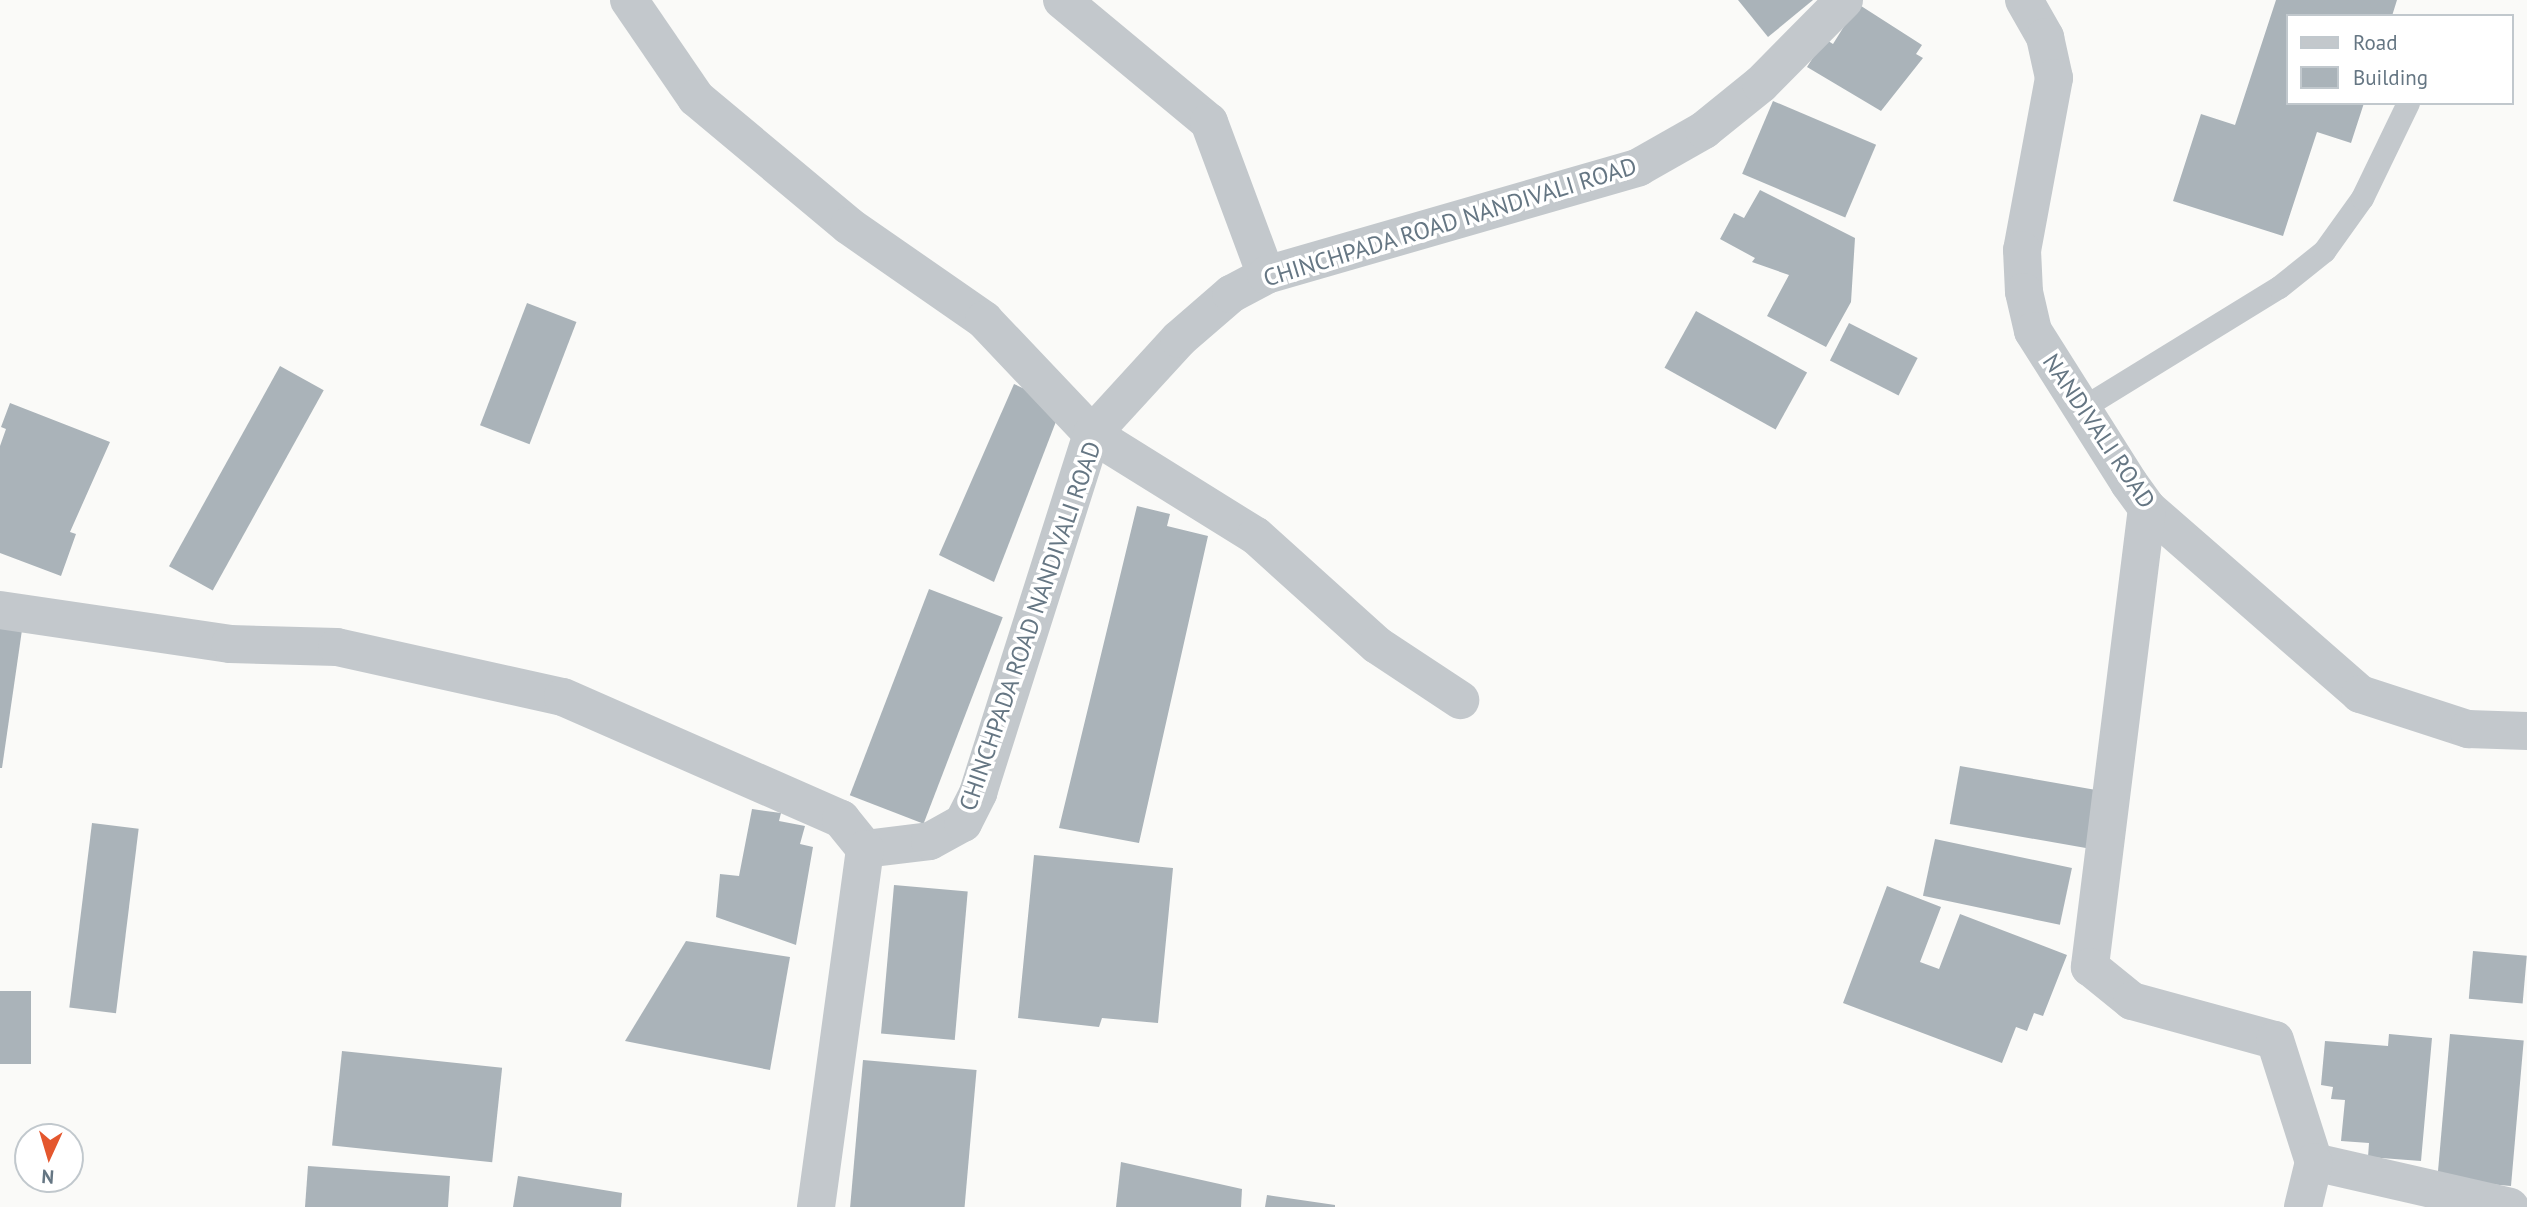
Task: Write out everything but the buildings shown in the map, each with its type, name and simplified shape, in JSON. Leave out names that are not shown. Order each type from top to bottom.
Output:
[{"type":"street","points":[[629,0],[696,98],[849,226],[985,320],[1092,434],[1256,536],[1377,645],[1460,700]]},
{"type":"street","points":[[1062,0],[1209,122],[1266,275]]},
{"type":"street","name":"CHINCHPADA ROAD NANDIVALI ROAD","points":[[865,849],[930,841],[963,823],[978,793],[1092,434],[1179,339],[1231,293],[1266,275],[1639,167],[1704,130],[1752,91],[1844,0]]},
{"type":"street","name":"NANDIVALI ROAD","points":[[2024,0],[2045,37],[2053,78],[2022,250],[2024,292],[2033,331],[2147,508],[2360,694],[2468,729],[2527,731]]},
{"type":"street","points":[[2147,508],[2090,967],[2132,1002],[2275,1040],[2314,1162],[2304,1207]]},
{"type":"street","points":[[0,610],[230,644],[337,647],[563,697],[841,819],[865,849],[816,1207]]},
{"type":"street","points":[[2314,1162],[2510,1207]]},
{"type":"lane","points":[[2082,408],[2279,287],[2324,251],[2362,198],[2407,105]]}]
